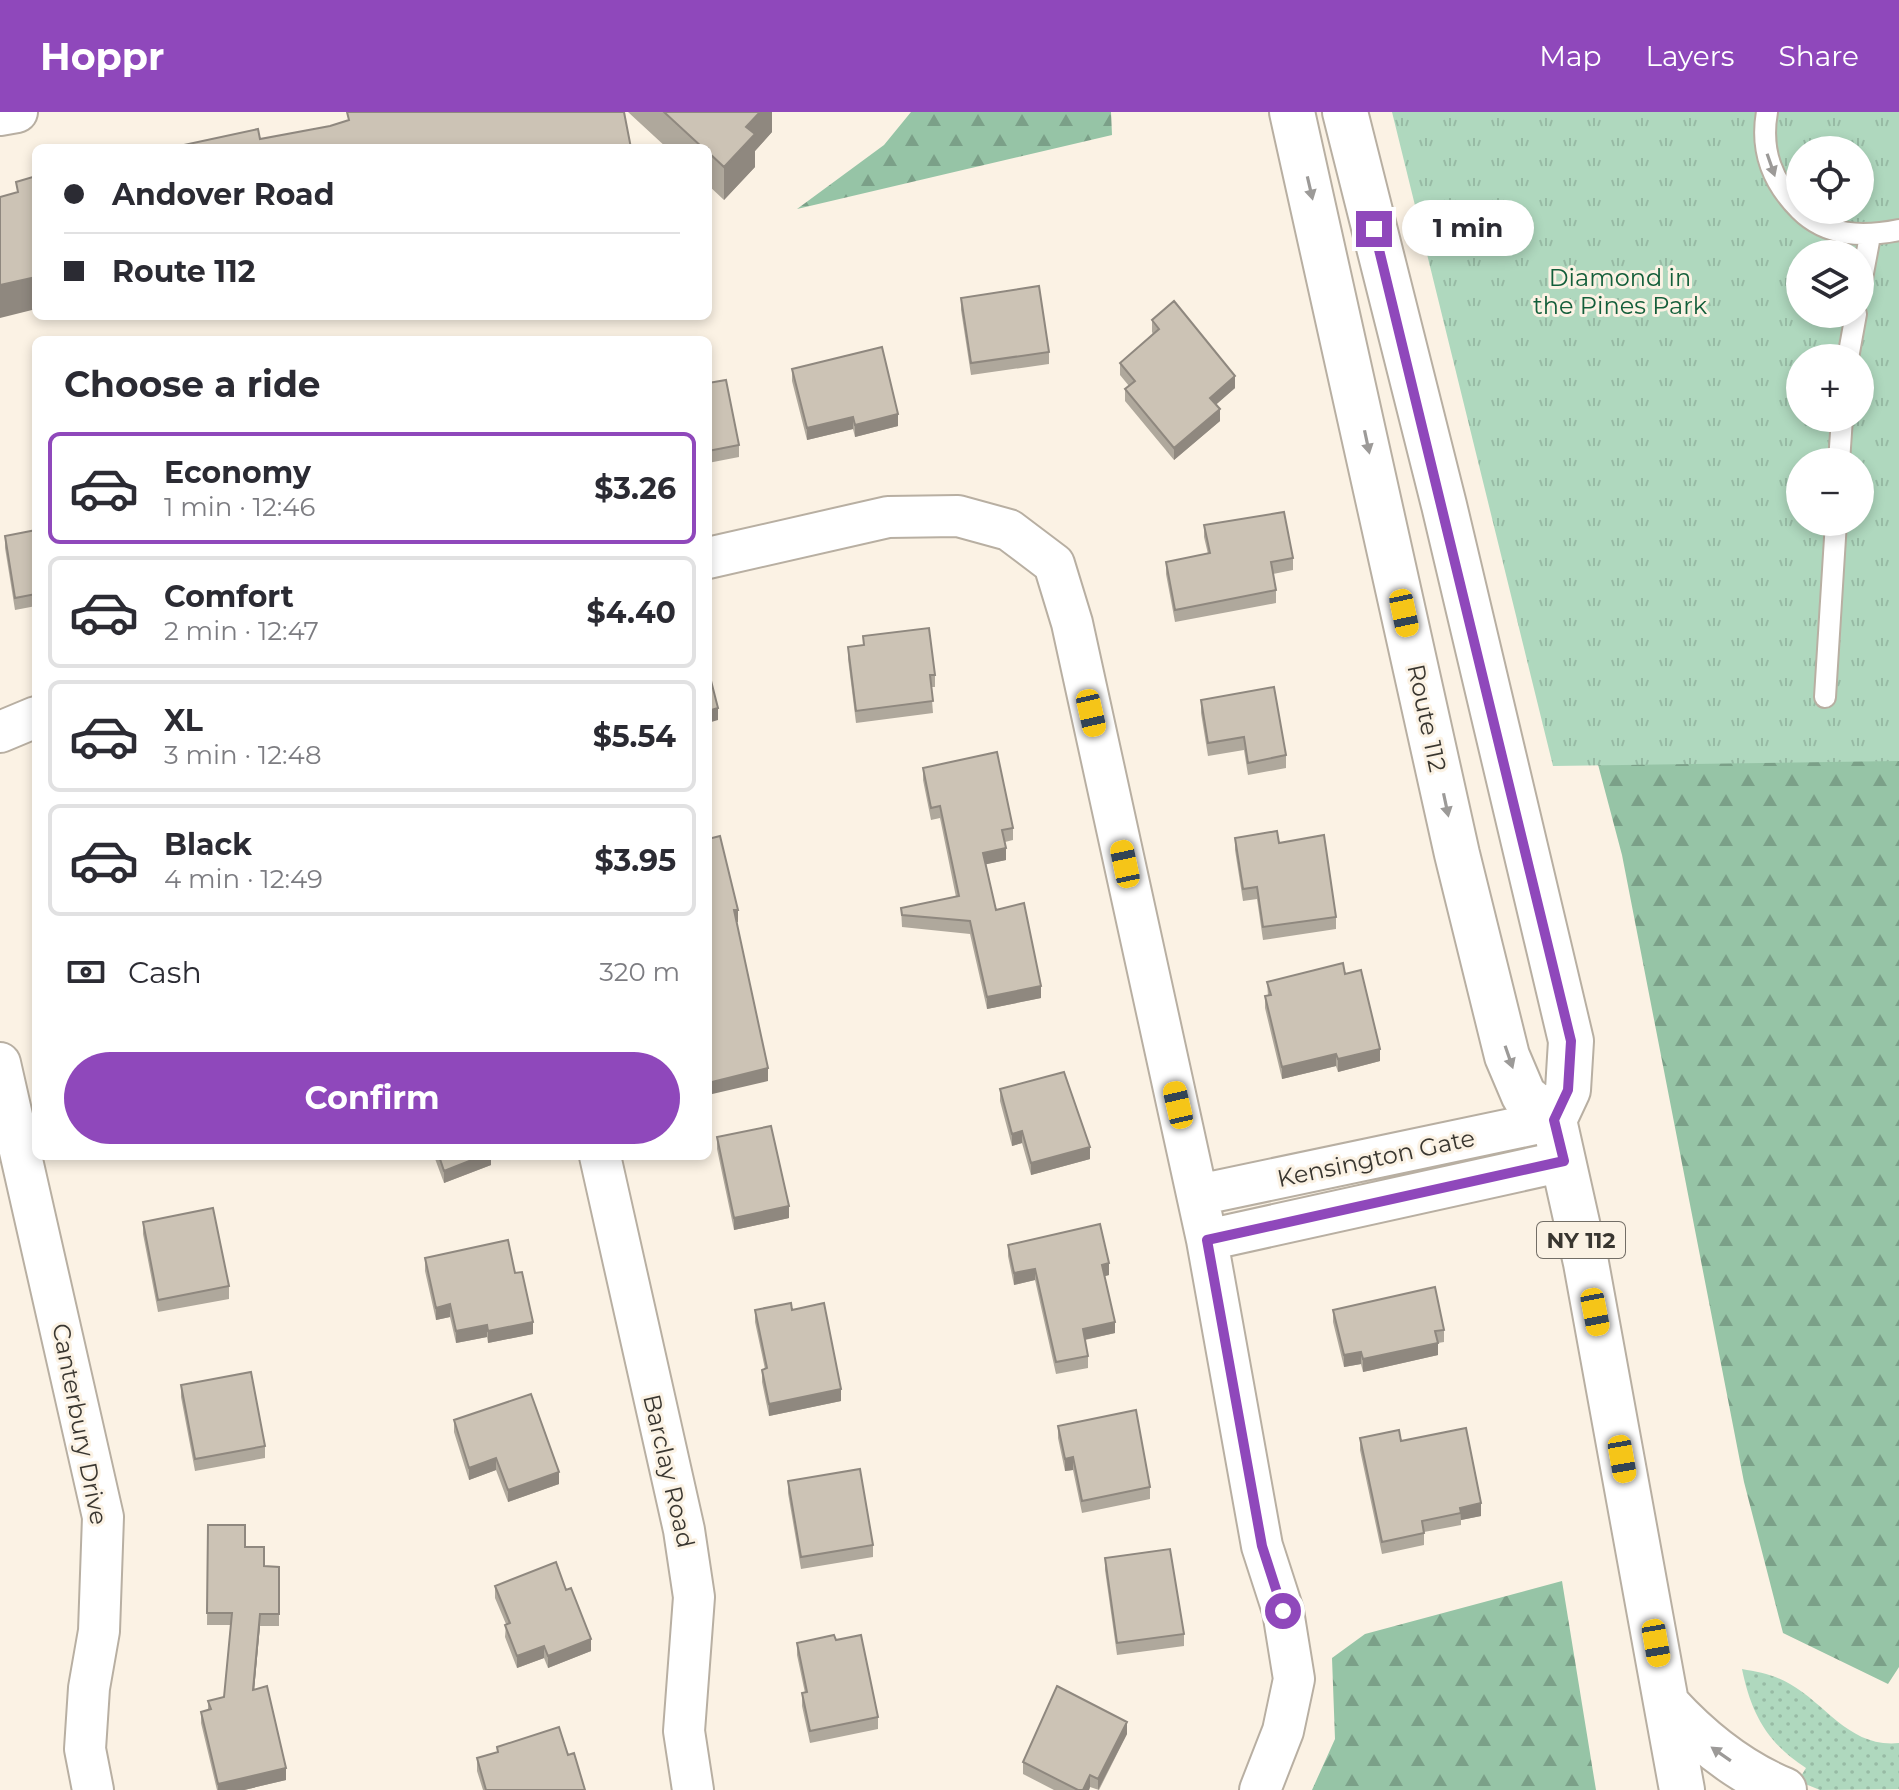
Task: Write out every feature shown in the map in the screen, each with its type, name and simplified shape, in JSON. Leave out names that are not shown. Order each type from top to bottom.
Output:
[{"type":"main road","name":"Route 112","points":[[1292,112],[1457,854],[1507,1056],[1524,1096],[1559,1140]]},
{"type":"main road","points":[[1345,112],[1451,536],[1571,1041],[1568,1090],[1559,1140]]},
{"type":"main road","name":"NY 112","points":[[1559,1140],[1682,1790]]},
{"type":"main road","points":[[1667,1704],[1706,1743],[1752,1774],[1784,1790]]},
{"type":"street","points":[[0,115],[17,112]]},
{"type":"street","points":[[712,557],[888,517],[958,516],[1009,530],[1054,564],[1072,623],[1198,1195],[1262,1546],[1283,1611],[1294,1679],[1283,1731],[1260,1790]]},
{"type":"street","points":[[0,732],[32,719]]},
{"type":"street","name":"Canterbury Drive","points":[[0,1063],[103,1517],[99,1631],[89,1688],[85,1749],[93,1790]]},
{"type":"street","name":"Kensington Gate","points":[[1198,1195],[1559,1140]]},
{"type":"street","name":"Kensington Gate","points":[[1207,1240],[1559,1140]]},
{"type":"street","name":"Barclay Road","points":[[601,1160],[684,1530],[694,1597],[684,1731],[693,1790]]},
{"type":"lane","points":[[1767,112],[1763,132],[1768,165],[1786,196]]},
{"type":"lane","points":[[1824,224],[1837,232],[1870,236],[1899,230]]},
{"type":"lane","points":[[1869,240],[1870,236]]},
{"type":"lane","points":[[1825,697],[1835,536]]},
{"type":"green space","points":[[911,112],[1111,112],[1112,135],[797,209],[884,145]]},
{"type":"green space","name":"Diamond in the Pines Park","points":[[1392,112],[1899,112],[1899,761],[1553,766]]},
{"type":"green space","points":[[1425,112],[1752,508],[1899,722],[1899,1667],[1888,1684],[1783,1633],[1744,1482],[1622,855]]},
{"type":"green space","points":[[1562,1581],[1596,1790],[1312,1790],[1335,1739],[1332,1658],[1365,1634]]},
{"type":"green space","points":[[1742,1669],[1773,1676],[1790,1684],[1866,1739],[1899,1743],[1899,1789],[1820,1790],[1798,1781],[1806,1768],[1781,1748],[1763,1726],[1750,1700]]},
{"type":"building","points":[[347,112],[624,112],[630,144],[189,144],[258,129],[260,139],[349,120]]},
{"type":"building","points":[[664,112],[760,112],[746,127],[755,134],[724,167],[712,156],[712,144],[699,144]]},
{"type":"building","points":[[32,177],[32,278],[0,285],[0,197],[18,192],[16,182]]},
{"type":"building","points":[[1039,286],[1049,352],[971,363],[961,298]]},
{"type":"building","points":[[1174,301],[1235,376],[1210,398],[1220,409],[1174,448],[1125,389],[1135,381],[1120,363],[1159,329],[1152,320]]},
{"type":"building","points":[[882,347],[898,414],[855,425],[853,417],[807,428],[792,369]]},
{"type":"building","points":[[726,380],[739,445],[712,450],[712,382]]},
{"type":"building","points":[[1284,512],[1293,558],[1271,562],[1276,590],[1175,610],[1166,562],[1210,553],[1204,525]]},
{"type":"building","points":[[32,531],[32,595],[15,598],[5,536]]},
{"type":"building","points":[[929,628],[935,675],[930,675],[933,701],[856,711],[848,647],[864,645],[863,636]]},
{"type":"building","points":[[712,685],[718,708],[712,710]]},
{"type":"building","points":[[1274,687],[1286,755],[1248,763],[1244,737],[1208,743],[1201,700]]},
{"type":"building","points":[[997,752],[1013,828],[1002,830],[1006,848],[983,853],[996,910],[1024,903],[1041,986],[987,997],[970,921],[902,915],[901,908],[959,896],[940,806],[931,808],[923,768]]},
{"type":"building","points":[[1277,831],[1279,843],[1324,835],[1336,917],[1263,927],[1257,887],[1243,889],[1235,838]]},
{"type":"building","points":[[720,836],[738,910],[734,910],[768,1068],[712,1082],[712,838]]},
{"type":"building","points":[[1343,963],[1345,974],[1361,970],[1380,1049],[1338,1059],[1336,1054],[1282,1067],[1265,996],[1271,995],[1267,982]]},
{"type":"building","points":[[1064,1072],[1090,1147],[1031,1163],[1022,1131],[1012,1134],[1000,1089]]},
{"type":"building","points":[[771,1126],[789,1206],[734,1218],[717,1137]]},
{"type":"building","points":[[440,1160],[472,1160],[444,1171]]},
{"type":"building","points":[[213,1208],[229,1286],[158,1300],[143,1222]]},
{"type":"building","points":[[1100,1224],[1109,1263],[1102,1265],[1115,1322],[1083,1329],[1088,1356],[1056,1362],[1035,1269],[1014,1273],[1008,1245]]},
{"type":"building","points":[[508,1240],[515,1273],[522,1272],[533,1322],[488,1331],[487,1325],[456,1331],[450,1304],[436,1308],[425,1258]]},
{"type":"building","points":[[1435,1287],[1444,1330],[1435,1331],[1438,1343],[1363,1359],[1361,1352],[1344,1355],[1333,1310]]},
{"type":"building","points":[[791,1303],[792,1310],[824,1303],[841,1389],[769,1404],[762,1370],[767,1368],[755,1310]]},
{"type":"building","points":[[251,1372],[265,1446],[195,1459],[181,1385]]},
{"type":"building","points":[[531,1394],[559,1472],[508,1490],[496,1458],[469,1468],[454,1420]]},
{"type":"building","points":[[1136,1410],[1150,1487],[1082,1501],[1073,1457],[1065,1459],[1058,1426]]},
{"type":"building","points":[[1466,1428],[1481,1503],[1460,1508],[1461,1513],[1422,1521],[1424,1533],[1382,1542],[1360,1438],[1399,1430],[1401,1441]]},
{"type":"building","points":[[860,1469],[873,1545],[801,1557],[788,1481]]},
{"type":"building","points":[[208,1525],[245,1525],[245,1547],[264,1547],[264,1566],[279,1567],[279,1614],[260,1614],[253,1690],[267,1686],[286,1768],[218,1784],[201,1712],[211,1709],[208,1701],[224,1697],[232,1613],[207,1613]]},
{"type":"building","points":[[1170,1549],[1184,1634],[1117,1643],[1105,1558]]},
{"type":"building","points":[[556,1562],[566,1590],[571,1588],[591,1639],[548,1656],[544,1646],[517,1656],[505,1625],[510,1623],[495,1586]]},
{"type":"building","points":[[834,1635],[836,1640],[861,1635],[878,1717],[810,1731],[802,1693],[807,1692],[797,1643]]},
{"type":"building","points":[[1057,1686],[1127,1722],[1098,1779],[1090,1775],[1083,1790],[1023,1762]]},
{"type":"building","points":[[559,1727],[568,1755],[574,1753],[585,1790],[486,1790],[477,1758],[498,1752],[497,1747]]},
{"type":"route","points":[[1283,1611],[1262,1546],[1207,1240],[1564,1161],[1554,1120],[1568,1090],[1571,1041],[1529,857],[1374,229]]}]
